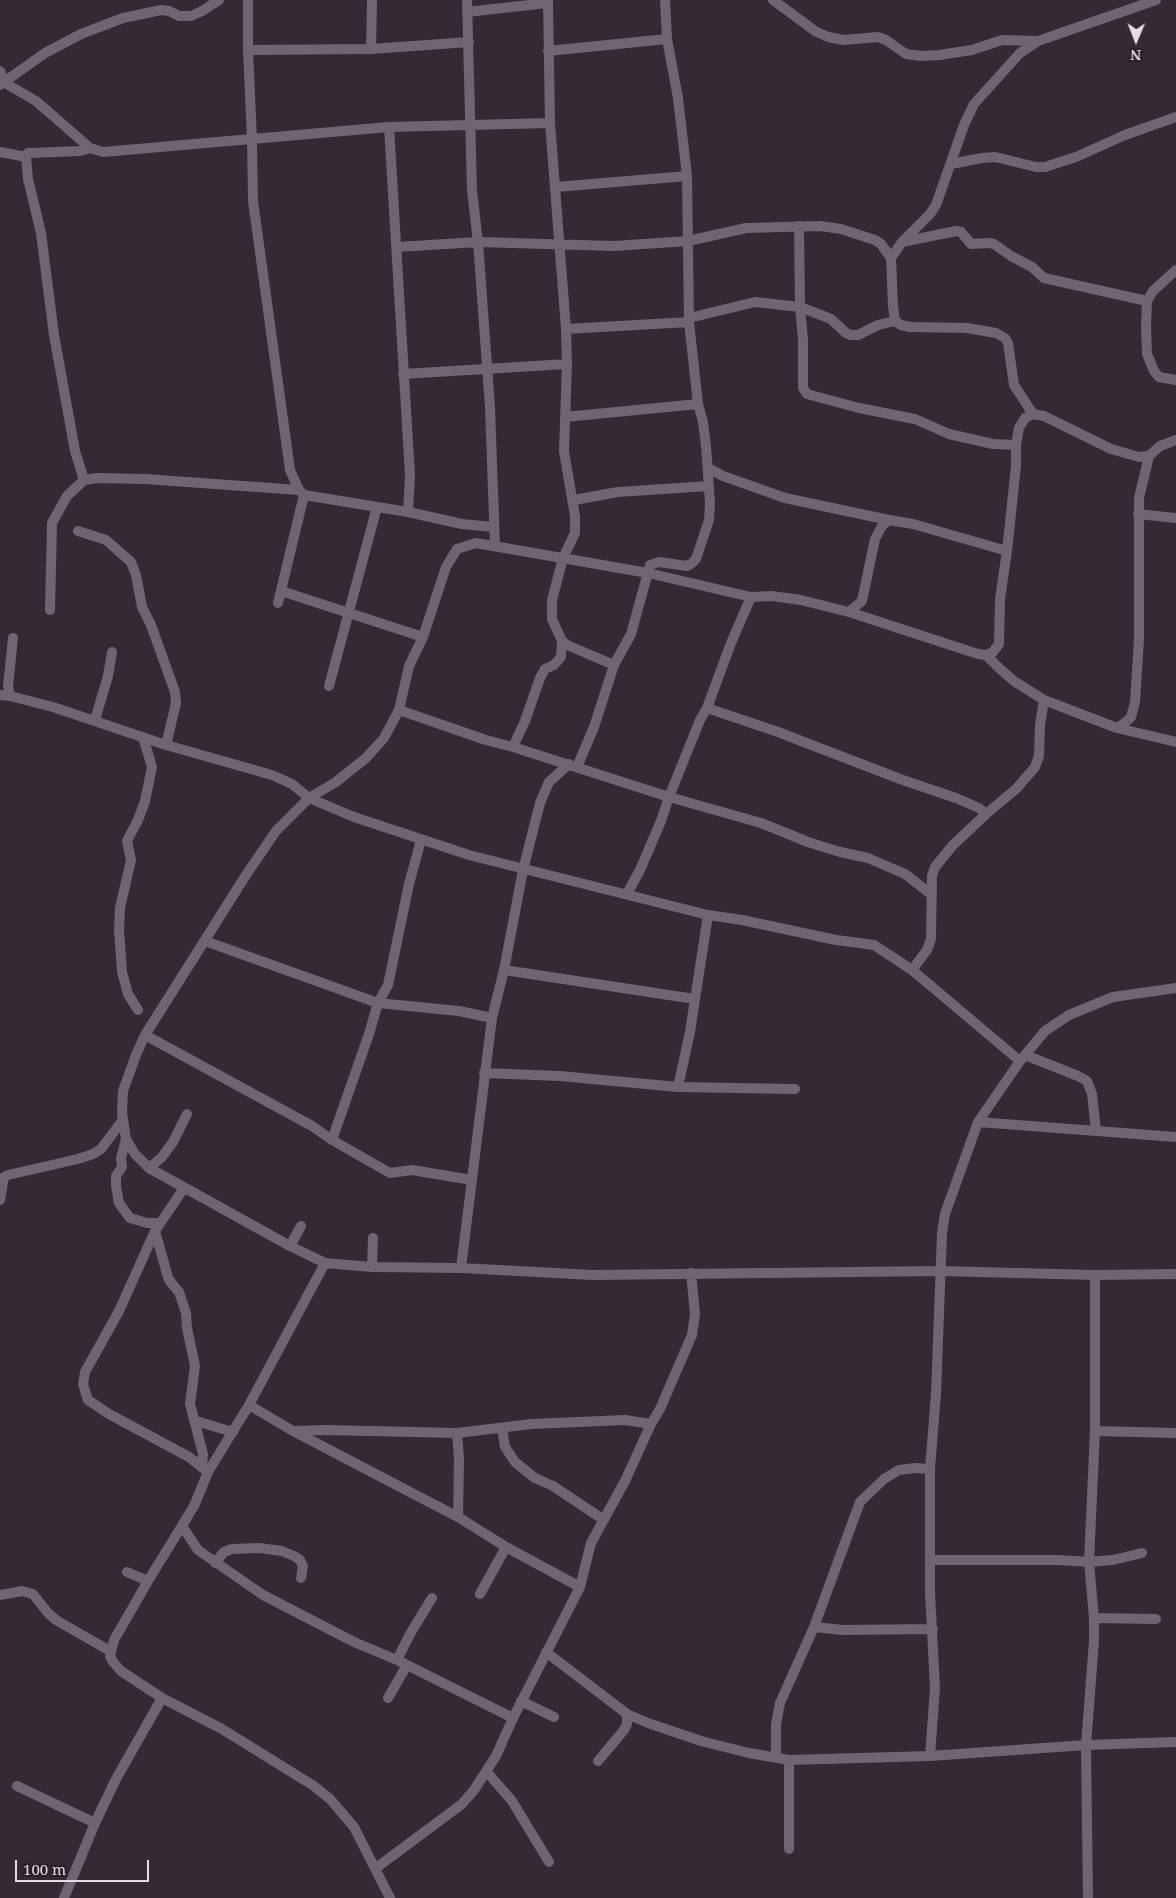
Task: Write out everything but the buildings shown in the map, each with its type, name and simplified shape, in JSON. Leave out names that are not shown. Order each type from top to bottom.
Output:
[{"type":"street","points":[[2,85],[44,53],[81,34],[122,18],[152,11],[169,11],[179,16],[191,16],[202,12],[219,0]]},
{"type":"street","points":[[248,0],[253,201],[290,470],[302,492],[278,603]]},
{"type":"street","points":[[371,49],[372,0]]},
{"type":"street","points":[[467,0],[472,191],[488,370],[495,546]]},
{"type":"street","points":[[461,1268],[492,1018],[504,970],[524,870],[544,791],[549,782],[573,766],[594,727],[614,665],[631,634],[650,565],[659,562],[687,566],[691,564],[696,559],[709,520],[708,468],[703,422],[698,404],[689,320],[687,176],[678,98],[667,39],[665,0]]},
{"type":"street","points":[[773,0],[815,31],[828,37],[844,40],[878,37],[886,40],[906,54],[939,55],[964,51],[1002,40],[1038,41]]},
{"type":"street","points":[[895,321],[892,258],[902,242],[930,214],[936,205],[964,125],[974,104],[1020,53],[1038,41],[1156,0]]},
{"type":"street","points":[[467,12],[548,2],[550,123],[566,329],[567,364],[564,451],[574,500],[574,533],[563,558],[552,600],[552,619],[562,641],[561,657],[554,665],[545,669],[540,678],[525,721],[513,747]]},
{"type":"street","points":[[548,51],[667,39]]},
{"type":"street","points":[[248,50],[371,49],[468,42]]},
{"type":"street","points":[[0,71],[2,85]]},
{"type":"street","points":[[2,85],[36,102],[90,148],[103,152],[124,152],[389,127],[550,123]]},
{"type":"street","points":[[951,164],[995,157],[1036,168],[1045,167],[1076,157],[1125,135],[1176,117]]},
{"type":"street","points":[[389,127],[398,247],[403,374],[410,475],[408,512]]},
{"type":"street","points":[[84,480],[75,451],[54,335],[40,233],[28,179],[26,157],[28,153],[80,151],[90,148]]},
{"type":"street","points":[[0,152],[26,157]]},
{"type":"street","points":[[556,187],[687,176]]},
{"type":"street","points":[[398,247],[478,242],[614,246],[688,241],[746,228],[799,226],[834,228],[862,235],[881,244],[892,258]]},
{"type":"street","points":[[799,226],[803,388],[807,394],[859,408],[915,419],[955,436],[993,444],[1016,445]]},
{"type":"street","points":[[902,242],[956,231],[961,232],[971,244],[988,242],[994,244],[1032,267],[1044,278],[1147,301]]},
{"type":"street","points":[[1176,270],[1153,291],[1147,301],[1147,354],[1154,371],[1160,377],[1176,380]]},
{"type":"street","points":[[566,329],[689,320],[755,302],[800,307],[831,319],[846,333],[851,335],[858,335],[878,325],[895,321],[910,327],[967,328],[996,333],[1005,338],[1008,343],[1014,385],[1033,414]]},
{"type":"street","points":[[403,374],[567,364]]},
{"type":"street","points":[[566,416],[698,404]]},
{"type":"street","points":[[1149,456],[1139,457],[1125,454],[1044,416],[1033,414],[1024,418],[1019,428],[1016,445],[1016,466],[1000,599],[999,644],[993,652],[986,654],[978,654],[849,612],[801,600],[770,596],[751,596],[648,573],[476,543],[457,549],[446,567],[423,637],[409,666],[399,710],[384,738],[366,758],[336,782],[308,798],[276,831],[145,1035],[122,1091],[122,1121],[126,1139],[135,1154],[149,1168],[324,1263],[372,1267],[461,1268],[593,1275],[941,1271],[1095,1275],[1176,1274]]},
{"type":"street","points":[[1117,728],[1130,717],[1135,702],[1139,639],[1139,498],[1149,456],[1160,446],[1176,440]]},
{"type":"street","points":[[708,468],[723,476],[785,498],[913,524],[1007,551]]},
{"type":"street","points":[[50,610],[52,523],[67,496],[84,480],[119,478],[302,492],[462,524],[493,527]]},
{"type":"street","points":[[574,500],[618,492],[709,486]]},
{"type":"street","points":[[329,686],[377,507]]},
{"type":"street","points":[[1138,514],[1176,518]]},
{"type":"street","points":[[849,612],[862,600],[876,539],[882,526],[889,520]]},
{"type":"street","points":[[78,531],[106,540],[131,562],[136,575],[142,608],[154,633],[175,692],[176,703],[166,745]]},
{"type":"street","points":[[282,591],[423,637]]},
{"type":"street","points":[[627,894],[640,870],[661,821],[751,596]]},
{"type":"street","points":[[13,638],[8,686],[5,695],[95,720],[166,745],[272,774],[292,784],[308,798],[354,817],[469,856],[708,915],[742,920],[836,940],[874,944],[912,970],[1022,1058],[1078,1076],[1087,1081],[1093,1100],[1096,1130]]},
{"type":"street","points":[[562,641],[614,665]]},
{"type":"street","points":[[95,720],[108,676],[112,652]]},
{"type":"street","points":[[986,654],[1014,681],[1044,700],[1117,728],[1176,742]]},
{"type":"street","points":[[912,970],[927,950],[931,939],[932,876],[939,862],[953,846],[986,814],[1016,789],[1035,767],[1040,756],[1040,725],[1044,700]]},
{"type":"street","points":[[707,708],[778,732],[900,779],[956,798],[979,808],[986,814]]},
{"type":"street","points":[[399,710],[446,727],[669,797],[761,823],[840,852],[868,858],[905,874],[932,895]]},
{"type":"street","points":[[138,1010],[128,994],[122,972],[119,928],[120,908],[131,860],[127,841],[145,801],[152,767],[144,737]]},
{"type":"street","points":[[332,1140],[378,1003],[388,985],[409,884],[421,840]]},
{"type":"street","points":[[678,1087],[690,1032],[708,915]]},
{"type":"street","points":[[205,941],[378,1003],[460,1010],[492,1018]]},
{"type":"street","points":[[504,970],[695,999]]},
{"type":"street","points":[[930,1756],[935,1688],[930,1468],[936,1394],[942,1233],[945,1214],[978,1122],[1022,1058],[1045,1031],[1069,1014],[1113,997],[1176,988]]},
{"type":"street","points":[[145,1035],[312,1126],[332,1140],[390,1173],[412,1170],[472,1180]]},
{"type":"street","points":[[484,1073],[578,1077],[678,1087],[795,1089]]},
{"type":"street","points":[[149,1168],[162,1157],[173,1142],[187,1114]]},
{"type":"street","points":[[0,1200],[4,1177],[93,1154],[102,1148],[122,1121]]},
{"type":"street","points":[[978,1122],[1176,1137]]},
{"type":"street","points":[[126,1139],[121,1158],[122,1167],[116,1176],[119,1203],[130,1218],[158,1227]]},
{"type":"street","points":[[184,1188],[158,1227],[119,1311],[85,1372],[83,1384],[88,1400],[109,1414],[189,1457],[205,1469]]},
{"type":"street","points":[[290,1246],[301,1226]]},
{"type":"street","points":[[158,1227],[167,1274],[169,1280],[179,1292],[186,1313],[187,1328],[195,1366],[190,1404],[196,1421],[205,1469]]},
{"type":"street","points":[[372,1267],[373,1238]]},
{"type":"street","points":[[324,1263],[249,1405],[205,1469],[194,1506],[148,1581],[114,1640],[110,1651],[113,1662],[121,1671],[162,1698],[222,1729],[314,1786],[330,1799],[354,1827],[390,1898]]},
{"type":"street","points":[[376,1868],[462,1804],[487,1772],[496,1756],[512,1718],[580,1587],[592,1543],[660,1409],[692,1335],[695,1314],[691,1273]]},
{"type":"street","points":[[1088,1898],[1086,1745],[1090,1715],[1094,1618],[1090,1562],[1095,1431],[1095,1275]]},
{"type":"street","points":[[249,1405],[293,1431],[458,1518],[506,1547],[580,1587]]},
{"type":"street","points":[[293,1431],[457,1433],[531,1424],[625,1420],[651,1424]]},
{"type":"street","points":[[196,1421],[232,1432]]},
{"type":"street","points":[[502,1428],[504,1447],[515,1462],[536,1478],[553,1486],[604,1520]]},
{"type":"street","points":[[1095,1431],[1176,1433]]},
{"type":"street","points":[[457,1433],[459,1458],[458,1518]]},
{"type":"street","points":[[776,1757],[776,1724],[780,1703],[814,1627],[860,1502],[884,1479],[899,1470],[930,1468]]},
{"type":"street","points":[[182,1526],[198,1550],[263,1595],[354,1642],[402,1663],[512,1718]]},
{"type":"street","points":[[480,1594],[506,1547]]},
{"type":"street","points":[[215,1563],[224,1552],[232,1549],[259,1548],[282,1551],[300,1560],[303,1566],[301,1578]]},
{"type":"street","points":[[931,1560],[1058,1560],[1090,1562],[1113,1560],[1142,1553]]},
{"type":"street","points":[[128,1572],[148,1581]]},
{"type":"street","points":[[0,1595],[22,1591],[34,1594],[48,1613],[56,1620],[110,1651]]},
{"type":"street","points":[[388,1698],[402,1663],[410,1634],[432,1598]]},
{"type":"street","points":[[1094,1618],[1156,1619]]},
{"type":"street","points":[[814,1627],[844,1630],[933,1629]]},
{"type":"street","points":[[546,1652],[627,1714],[701,1742],[749,1754],[789,1760],[930,1756],[1086,1745],[1176,1742]]},
{"type":"street","points":[[64,1898],[95,1823],[116,1779],[162,1698]]},
{"type":"street","points":[[521,1701],[554,1717]]},
{"type":"street","points":[[598,1761],[624,1730],[627,1724],[627,1714]]},
{"type":"street","points":[[788,1849],[789,1760]]},
{"type":"street","points":[[487,1772],[512,1801],[549,1862]]},
{"type":"street","points":[[17,1786],[95,1823]]}]
